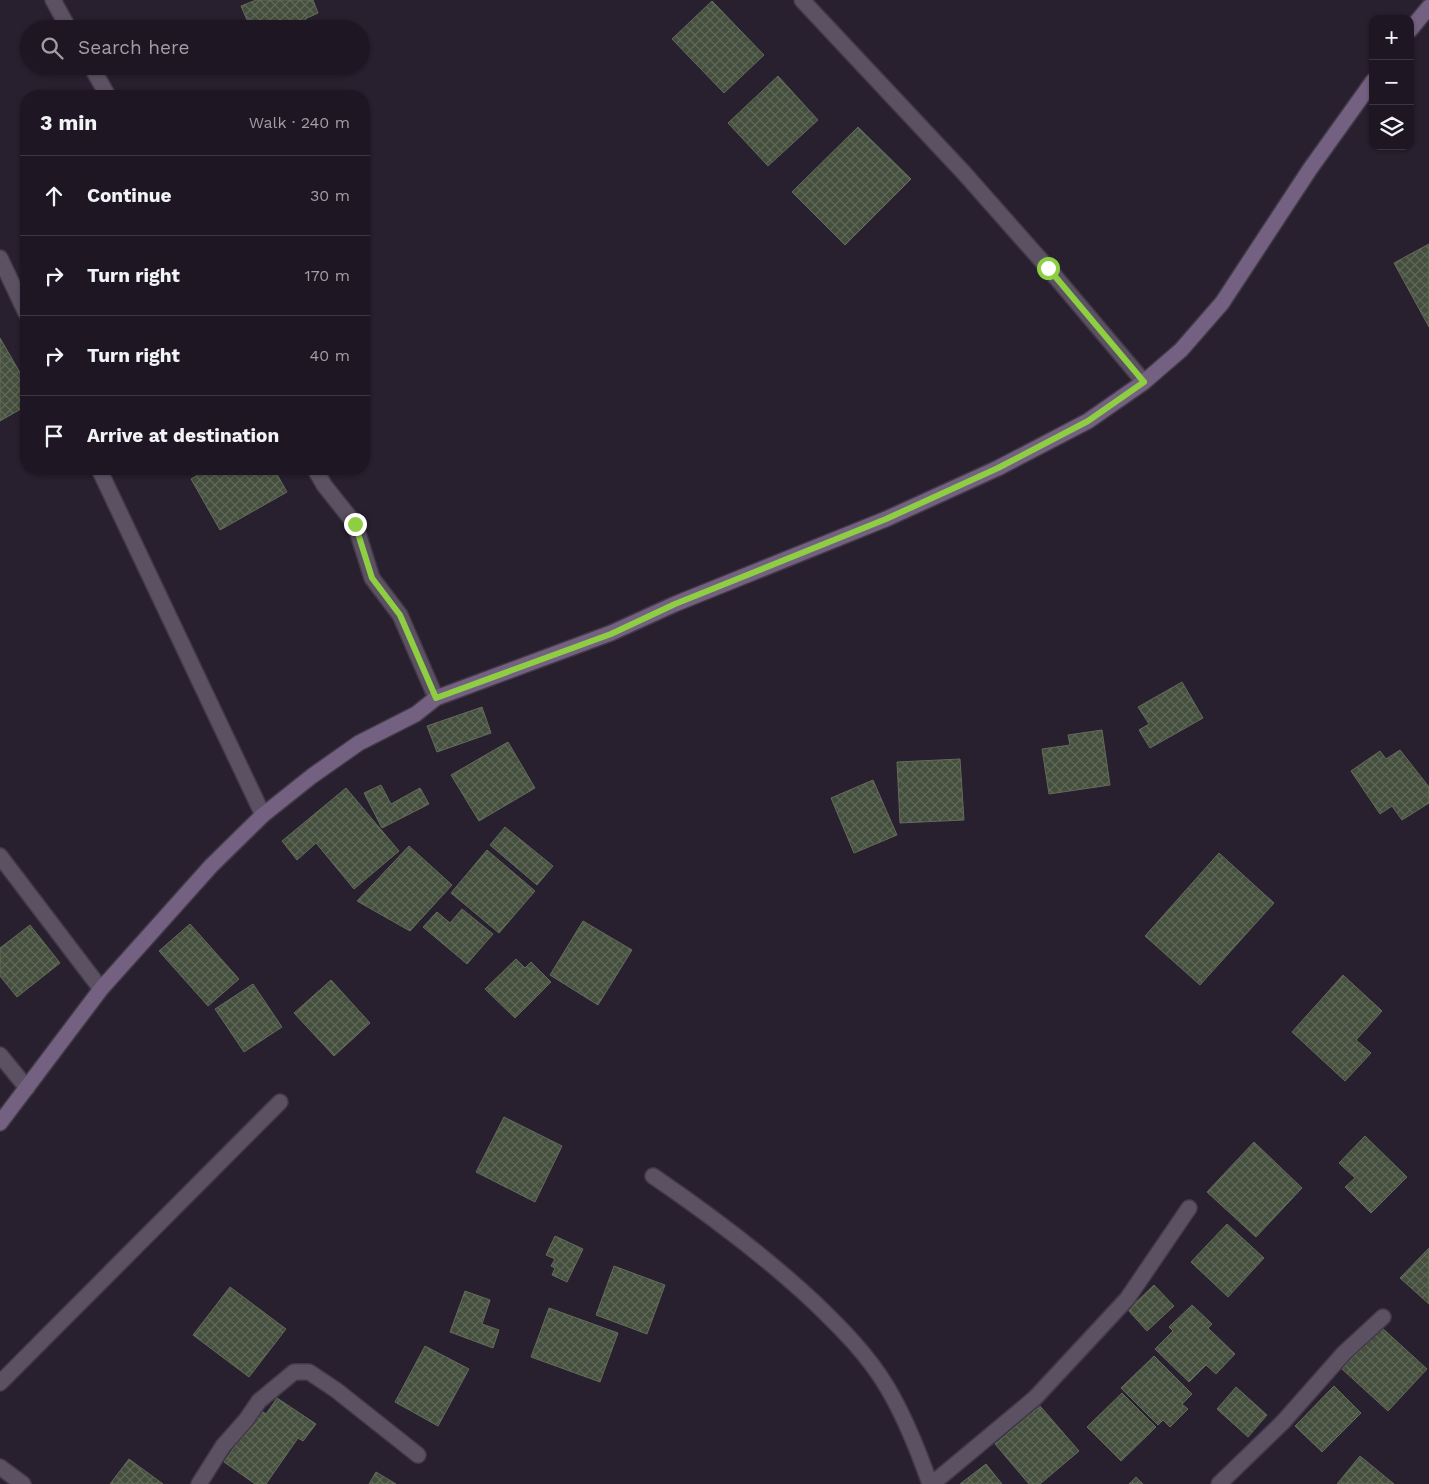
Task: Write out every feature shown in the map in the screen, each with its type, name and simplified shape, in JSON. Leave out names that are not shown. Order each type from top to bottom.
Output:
[{"type":"street","points":[[53,0],[64,20]]},
{"type":"street","points":[[802,0],[964,173],[1048,268],[1144,382]]},
{"type":"street","points":[[1414,25],[1429,7]]},
{"type":"street","points":[[95,75],[104,90]]},
{"type":"street","points":[[0,1123],[101,989],[211,866],[263,815],[312,776],[359,743],[416,714],[436,698],[611,634],[675,604],[886,519],[976,479],[1088,421],[1144,382],[1180,350],[1222,303],[1310,169],[1369,87]]},
{"type":"street","points":[[0,258],[20,300]]},
{"type":"street","points":[[102,475],[263,815]]},
{"type":"street","points":[[318,475],[355,524],[372,578],[400,615],[436,698]]},
{"type":"street","points":[[0,856],[101,989]]},
{"type":"street","points":[[0,1055],[26,1088]]},
{"type":"street","points":[[0,1383],[280,1102]]},
{"type":"street","points":[[653,1176],[727,1227],[796,1286],[848,1334],[886,1386],[914,1440],[931,1484],[1035,1398],[1127,1299],[1189,1208]]},
{"type":"street","points":[[1219,1484],[1283,1422],[1344,1353],[1383,1317]]},
{"type":"street","points":[[199,1484],[223,1446],[246,1420],[259,1401],[294,1372],[308,1372],[336,1390],[418,1455]]},
{"type":"street","points":[[0,1468],[23,1484]]},
{"type":"building","points":[[256,0],[313,0],[318,13],[306,20],[247,20],[241,6]]},
{"type":"building","points":[[712,1],[764,55],[724,93],[672,39]]},
{"type":"building","points":[[778,76],[818,120],[768,166],[728,123]]},
{"type":"building","points":[[858,127],[911,179],[845,245],[792,192]]},
{"type":"building","points":[[1429,244],[1429,327],[1394,263]]},
{"type":"building","points":[[0,338],[20,373],[20,409],[0,421]]},
{"type":"building","points":[[198,475],[277,475],[287,492],[220,530],[191,479]]},
{"type":"building","points":[[1182,682],[1203,718],[1150,748],[1139,730],[1149,724],[1138,707]]},
{"type":"building","points":[[482,707],[491,733],[437,752],[427,726]]},
{"type":"building","points":[[1102,730],[1110,785],[1049,794],[1042,749],[1070,745],[1068,735]]},
{"type":"building","points":[[508,742],[535,788],[479,821],[451,775]]},
{"type":"building","points":[[1400,750],[1429,787],[1429,803],[1402,820],[1392,806],[1380,814],[1351,771],[1380,751],[1386,759]]},
{"type":"building","points":[[960,759],[964,820],[900,823],[897,762]]},
{"type":"building","points":[[873,780],[897,835],[854,853],[831,798]]},
{"type":"building","points":[[381,785],[391,804],[420,788],[429,804],[382,828],[364,793]]},
{"type":"building","points":[[346,788],[399,851],[354,889],[316,843],[297,860],[282,841]]},
{"type":"building","points":[[505,827],[553,866],[537,885],[490,845]]},
{"type":"building","points":[[409,846],[452,885],[410,931],[357,901]]},
{"type":"building","points":[[487,850],[535,891],[499,933],[451,893]]},
{"type":"building","points":[[1219,853],[1274,903],[1200,985],[1145,936]]},
{"type":"building","points":[[462,909],[493,934],[467,964],[423,927],[437,912],[450,923]]},
{"type":"building","points":[[583,921],[632,950],[598,1005],[550,975]]},
{"type":"building","points":[[190,924],[239,979],[208,1006],[159,951]]},
{"type":"building","points":[[30,925],[60,963],[17,997],[0,976],[0,948]]},
{"type":"building","points":[[516,959],[525,968],[531,962],[551,982],[515,1018],[485,989]]},
{"type":"building","points":[[1343,975],[1382,1011],[1356,1040],[1371,1053],[1345,1081],[1292,1032]]},
{"type":"building","points":[[331,980],[370,1023],[334,1056],[294,1013]]},
{"type":"building","points":[[253,984],[282,1027],[244,1052],[215,1009]]},
{"type":"building","points":[[504,1117],[562,1146],[535,1202],[476,1172]]},
{"type":"building","points":[[1365,1136],[1407,1177],[1371,1213],[1345,1187],[1355,1178],[1339,1163]]},
{"type":"building","points":[[1254,1142],[1302,1188],[1256,1237],[1207,1192]]},
{"type":"building","points":[[1227,1224],[1264,1258],[1228,1297],[1191,1262]]},
{"type":"building","points":[[555,1236],[583,1249],[567,1282],[552,1275],[555,1268],[551,1266],[555,1259],[546,1255]]},
{"type":"building","points":[[1429,1248],[1429,1304],[1400,1278]]},
{"type":"building","points":[[614,1266],[665,1285],[647,1334],[596,1315]]},
{"type":"building","points":[[1154,1285],[1174,1306],[1147,1331],[1128,1310]]},
{"type":"building","points":[[230,1287],[286,1329],[249,1377],[193,1335]]},
{"type":"building","points":[[465,1291],[490,1300],[482,1324],[499,1330],[493,1348],[450,1332]]},
{"type":"building","points":[[1192,1305],[1212,1324],[1208,1328],[1235,1354],[1216,1374],[1206,1365],[1189,1382],[1155,1349],[1173,1331],[1169,1327]]},
{"type":"building","points":[[549,1308],[618,1333],[600,1382],[531,1357]]},
{"type":"building","points":[[1381,1327],[1427,1369],[1388,1411],[1342,1369]]},
{"type":"building","points":[[425,1346],[469,1369],[438,1426],[395,1402]]},
{"type":"building","points":[[1154,1356],[1192,1394],[1182,1404],[1188,1409],[1170,1427],[1163,1420],[1158,1425],[1121,1388]]},
{"type":"building","points":[[1334,1386],[1361,1413],[1322,1452],[1295,1426]]},
{"type":"building","points":[[1236,1387],[1267,1415],[1248,1437],[1217,1409]]},
{"type":"building","points":[[1122,1393],[1156,1427],[1121,1461],[1087,1427]]},
{"type":"building","points":[[277,1398],[316,1424],[303,1441],[298,1438],[266,1484],[255,1484],[224,1462],[260,1410],[266,1414]]},
{"type":"building","points":[[1040,1406],[1079,1451],[1040,1484],[1029,1484],[995,1444]]},
{"type":"building","points":[[1360,1456],[1394,1484],[1337,1484]]},
{"type":"building","points":[[129,1459],[163,1484],[110,1484]]},
{"type":"building","points":[[986,1464],[1002,1484],[960,1484]]},
{"type":"building","points":[[376,1472],[396,1484],[369,1484]]},
{"type":"building","points":[[1136,1477],[1143,1484],[1129,1484]]},
{"type":"route","points":[[355,524],[372,578],[400,615],[436,698],[611,634],[675,604],[848,536],[961,486],[1088,421],[1144,382],[1048,268]]}]
